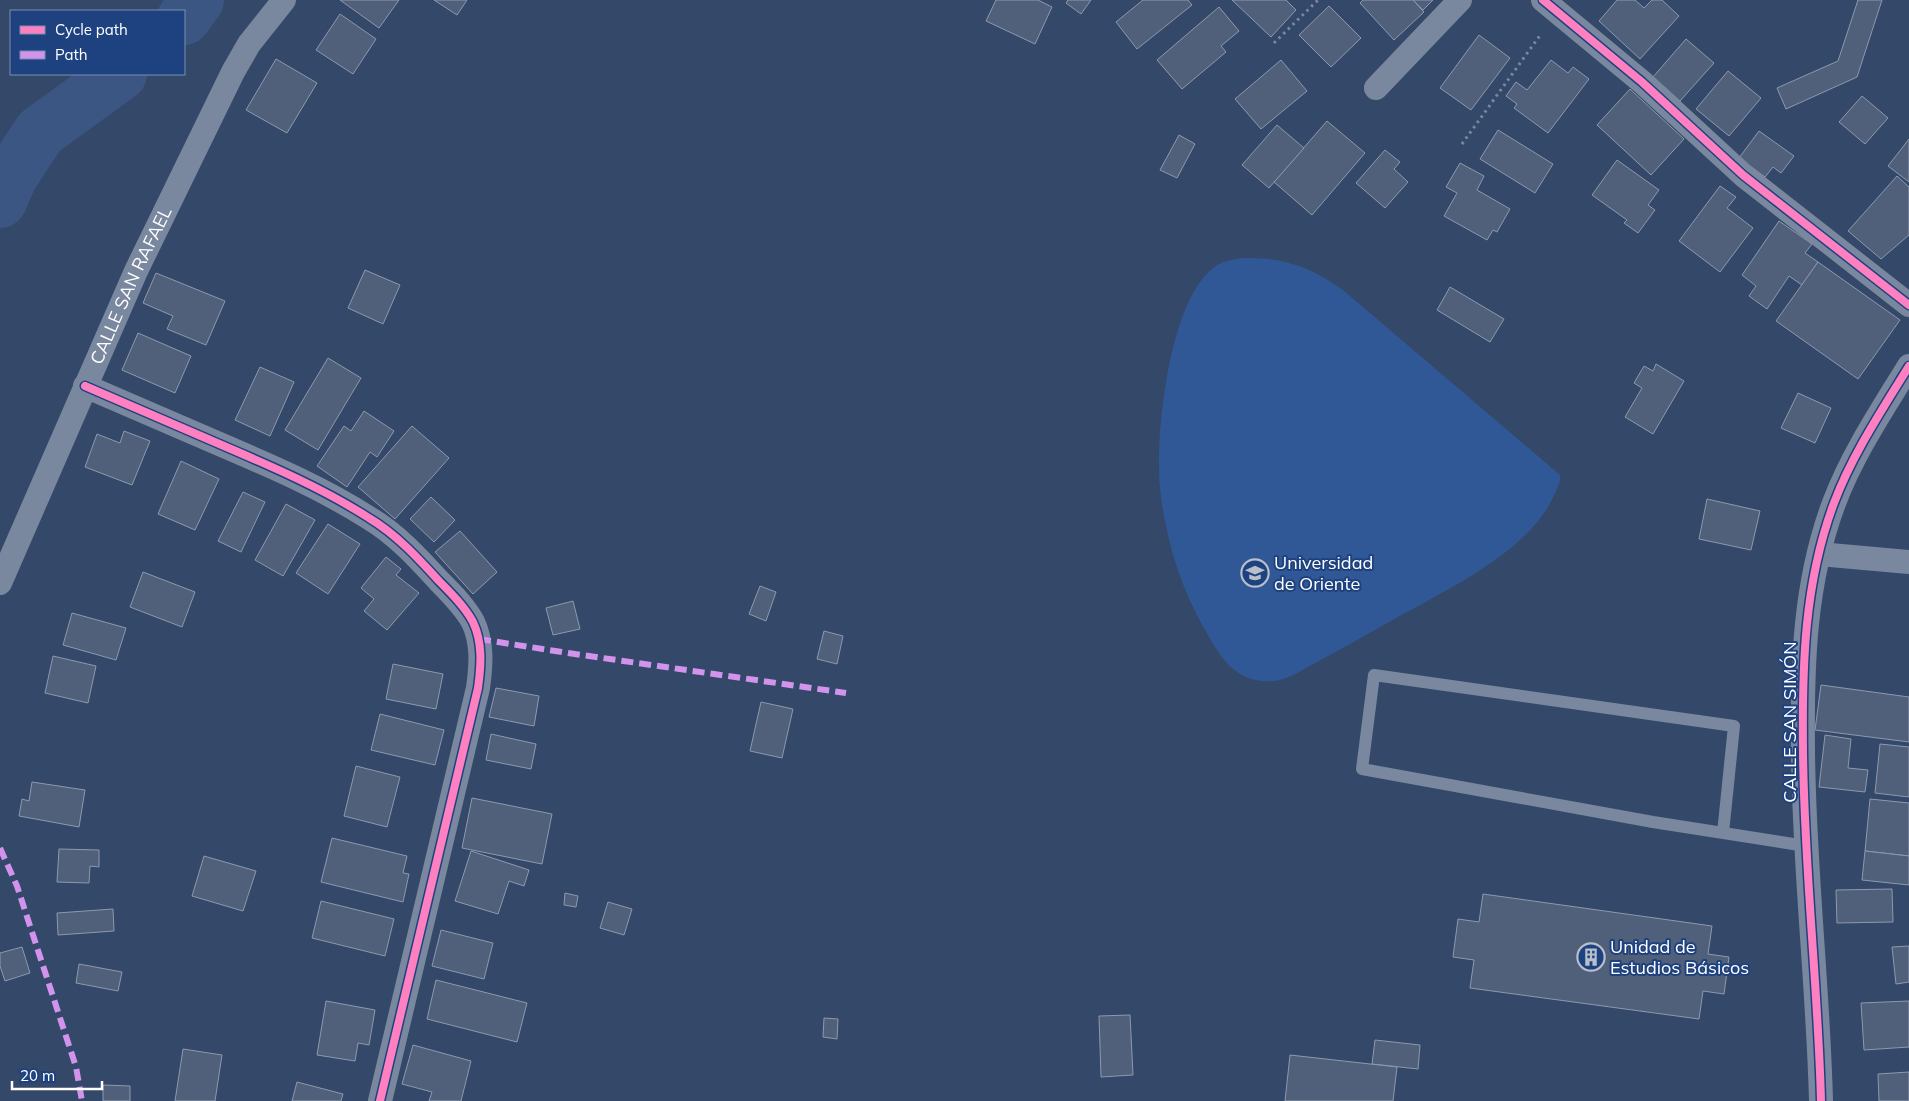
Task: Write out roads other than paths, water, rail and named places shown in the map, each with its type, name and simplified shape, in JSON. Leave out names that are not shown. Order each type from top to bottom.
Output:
[{"type":"street","name":"CALLE SAN RAFAEL","points":[[0,583],[136,271],[233,72],[249,44],[284,0]]},
{"type":"street","points":[[1376,88],[1460,0]]},
{"type":"street","points":[[1550,5],[1642,82],[1744,175],[1909,305]]},
{"type":"street","name":"CALLE SAN SIMÓN","points":[[1821,1101],[1804,802],[1802,682],[1807,615],[1811,586],[1834,502],[1856,456],[1909,366]]},
{"type":"street","points":[[85,386],[264,463],[326,493],[370,518],[396,538],[423,563],[456,599],[473,622],[479,639],[481,663],[478,688],[380,1101]]},
{"type":"street","points":[[1819,554],[1909,562]]},
{"type":"lane","points":[[1722,833],[1734,726],[1374,675],[1362,769],[1722,833],[1806,846]]},
{"type":"waterway","points":[[185,17],[197,0]]},
{"type":"waterway","points":[[0,201],[11,176],[40,132],[119,75]]},
{"type":"place","name":"Universidad de Oriente","points":[[1255,573]]},
{"type":"place","name":"Unidad de Estudios Básicos","points":[[1591,957]]}]
